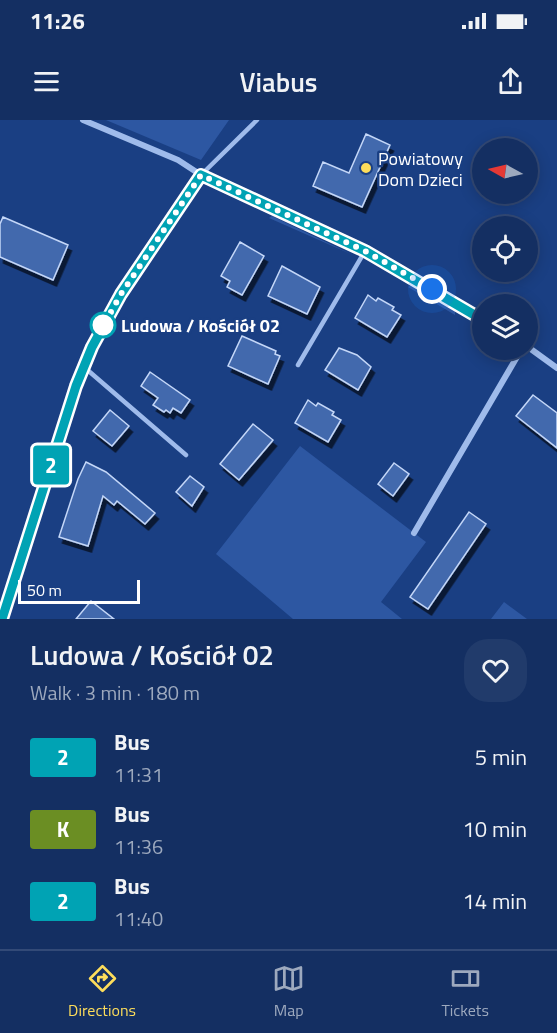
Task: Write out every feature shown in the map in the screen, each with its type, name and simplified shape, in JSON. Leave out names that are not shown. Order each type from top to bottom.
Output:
[{"type":"street","points":[[83,120],[178,160],[201,175],[365,251],[472,314]]},
{"type":"street","points":[[2,619],[84,367],[121,294],[201,175]]},
{"type":"street","points":[[538,355],[557,368]]},
{"type":"street","points":[[414,533],[515,360]]},
{"type":"lane","points":[[201,175],[257,120]]},
{"type":"lane","points":[[298,365],[365,251]]},
{"type":"lane","points":[[84,367],[186,455]]},
{"type":"shaded area","points":[[106,120],[229,120],[201,160]]},
{"type":"shaded area","points":[[272,216],[353,255],[269,218]]},
{"type":"shaded area","points":[[411,285],[455,311],[455,315],[408,287]]},
{"type":"shaded area","points":[[300,446],[426,542],[381,602],[402,619],[293,619],[216,554]]},
{"type":"shaded area","points":[[504,602],[527,619],[491,619]]},
{"type":"building","name":"Powiatowy Dom Dzieci","points":[[366,134],[390,145],[362,207],[313,186],[323,162],[349,173]]},
{"type":"building","points":[[3,217],[68,245],[53,280],[0,257],[0,224]]},
{"type":"building","points":[[240,242],[264,256],[242,295],[227,287],[230,281],[221,276]]},
{"type":"building","points":[[282,266],[320,287],[307,314],[268,296]]},
{"type":"building","points":[[368,295],[376,301],[378,298],[394,307],[392,310],[401,315],[387,337],[355,318]]},
{"type":"building","points":[[242,336],[276,351],[275,354],[280,356],[268,384],[228,366]]},
{"type":"building","points":[[339,348],[357,355],[371,367],[358,390],[325,370]]},
{"type":"building","points":[[150,372],[190,400],[181,413],[173,408],[170,413],[166,410],[164,412],[153,405],[158,398],[141,386]]},
{"type":"building","points":[[533,395],[557,413],[557,448],[516,416]]},
{"type":"building","points":[[308,400],[316,406],[318,403],[334,412],[332,415],[341,420],[328,442],[295,423]]},
{"type":"building","points":[[110,410],[129,426],[112,446],[93,431]]},
{"type":"building","points":[[253,424],[273,440],[239,480],[220,464]]},
{"type":"building","points":[[86,462],[106,472],[155,513],[145,524],[117,501],[114,505],[103,496],[88,546],[59,537]]},
{"type":"building","points":[[394,463],[409,474],[393,496],[378,484]]},
{"type":"building","points":[[190,476],[204,487],[192,506],[176,492]]},
{"type":"building","points":[[469,512],[486,524],[428,609],[410,597]]},
{"type":"building","points":[[91,601],[114,619],[76,619]]},
{"type":"bus line","name":"2","points":[[2,619],[76,386],[92,347],[121,294],[201,175],[365,251],[472,313]]},
{"type":"place","name":"Powiatowy Dom Dzieci","points":[[366,168]]},
{"type":"place","name":"Ludowa / Kościół 02","points":[[103,325]]},
{"type":"route","points":[[103,325],[102,328],[121,294],[201,175],[365,251],[432,289]]}]
